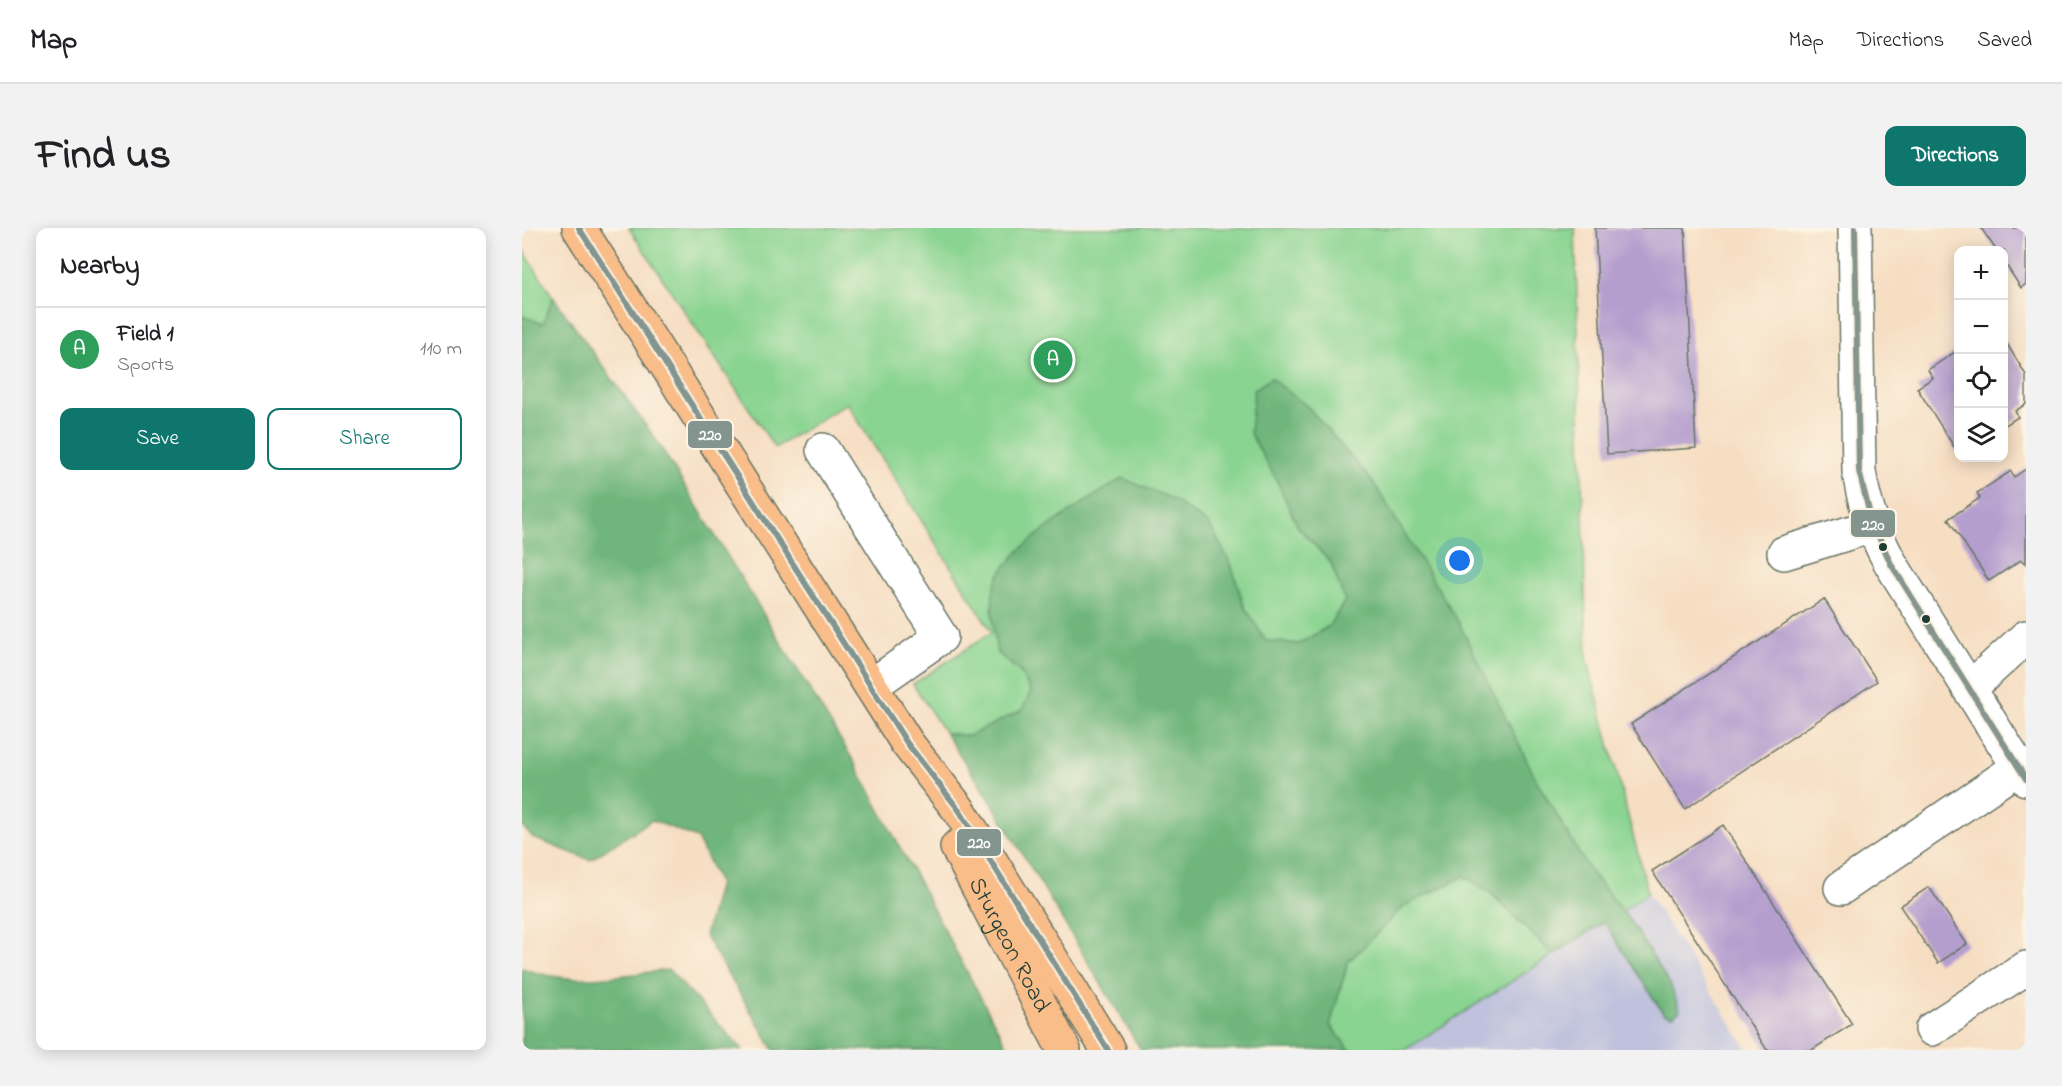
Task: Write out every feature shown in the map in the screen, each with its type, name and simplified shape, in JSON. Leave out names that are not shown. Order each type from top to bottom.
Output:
[{"type":"main road","name":"Sturgeon Road","points":[[579,228],[907,743],[959,810],[1108,1050]]},
{"type":"main road","name":"Sturgeon Road","points":[[907,743],[944,822],[994,913],[1064,1050]]},
{"type":"street","points":[[1841,888],[2022,773],[1891,564],[1872,526],[1859,471],[1855,228]]},
{"type":"street","points":[[823,450],[941,637],[871,686]]},
{"type":"street","points":[[1784,554],[1872,526]]},
{"type":"street","points":[[1969,689],[2026,637]]},
{"type":"street","points":[[1932,1029],[2026,968]]},
{"type":"shaded area","points":[[1648,893],[1748,1050],[1405,1050],[1623,911]]},
{"type":"green space","points":[[629,228],[1575,228],[1587,658],[1648,893],[1622,911],[1589,870],[1539,785],[1276,479],[1298,527],[1331,563],[1345,601],[1329,626],[1299,644],[1266,641],[1244,606],[1231,564],[997,652],[1020,672],[1031,692],[1022,710],[969,736],[945,733],[913,684],[992,632],[847,403],[775,448]]},
{"type":"green space","points":[[522,248],[553,297],[543,324],[522,316]]},
{"type":"green space","points":[[553,297],[657,441],[853,760],[1009,1050],[774,1050],[705,936],[719,883],[697,838],[652,820],[590,860],[533,838],[522,826],[522,316],[543,324]]},
{"type":"green space","points":[[1271,378],[1309,408],[1373,482],[1458,621],[1539,785],[1589,870],[1629,919],[1670,984],[1680,1010],[1673,1016],[1663,1013],[1604,922],[1553,955],[1491,893],[1464,876],[1404,906],[1348,962],[1330,1025],[1350,1050],[1141,1050],[987,795],[945,733],[969,736],[1022,710],[1031,691],[1020,672],[997,652],[992,605],[997,579],[1007,564],[1036,536],[1122,478],[1170,498],[1209,524],[1231,564],[1244,606],[1266,641],[1299,644],[1329,626],[1345,601],[1331,563],[1298,527],[1276,479],[1250,433],[1254,390]]},
{"type":"green space","points":[[1464,876],[1491,893],[1553,955],[1405,1050],[1350,1050],[1330,1025],[1348,962],[1404,906]]},
{"type":"green space","points":[[522,968],[540,974],[576,978],[614,977],[669,970],[743,1050],[522,1050]]},
{"type":"building","points":[[1595,228],[1685,228],[1696,448],[1607,454]]},
{"type":"building","points":[[1981,228],[2026,228],[2026,284],[2021,288],[2008,268],[2008,246],[1993,246]]},
{"type":"building","points":[[2008,346],[2026,375],[2026,404],[2015,411],[2018,417],[2008,423]]},
{"type":"building","points":[[1954,353],[1954,447],[1917,388],[1933,378],[1928,370]]},
{"type":"building","points":[[2026,469],[2026,564],[2021,560],[1989,581],[1948,519],[1980,498],[1977,493],[2011,471],[2014,477]]},
{"type":"building","points":[[1824,599],[1877,681],[1685,809],[1631,724]]},
{"type":"building","points":[[1723,825],[1852,1024],[1812,1050],[1767,1050],[1652,871]]},
{"type":"building","points":[[1929,887],[1967,944],[1938,963],[1900,906]]},
{"type":"transit line","name":"220","points":[[579,228],[907,743],[959,810],[1108,1050]]},
{"type":"transit line","name":"220","points":[[1855,228],[1859,471],[1871,519],[1891,564],[2026,779]]},
{"type":"place","name":"Field 1","points":[[1053,360]]}]
